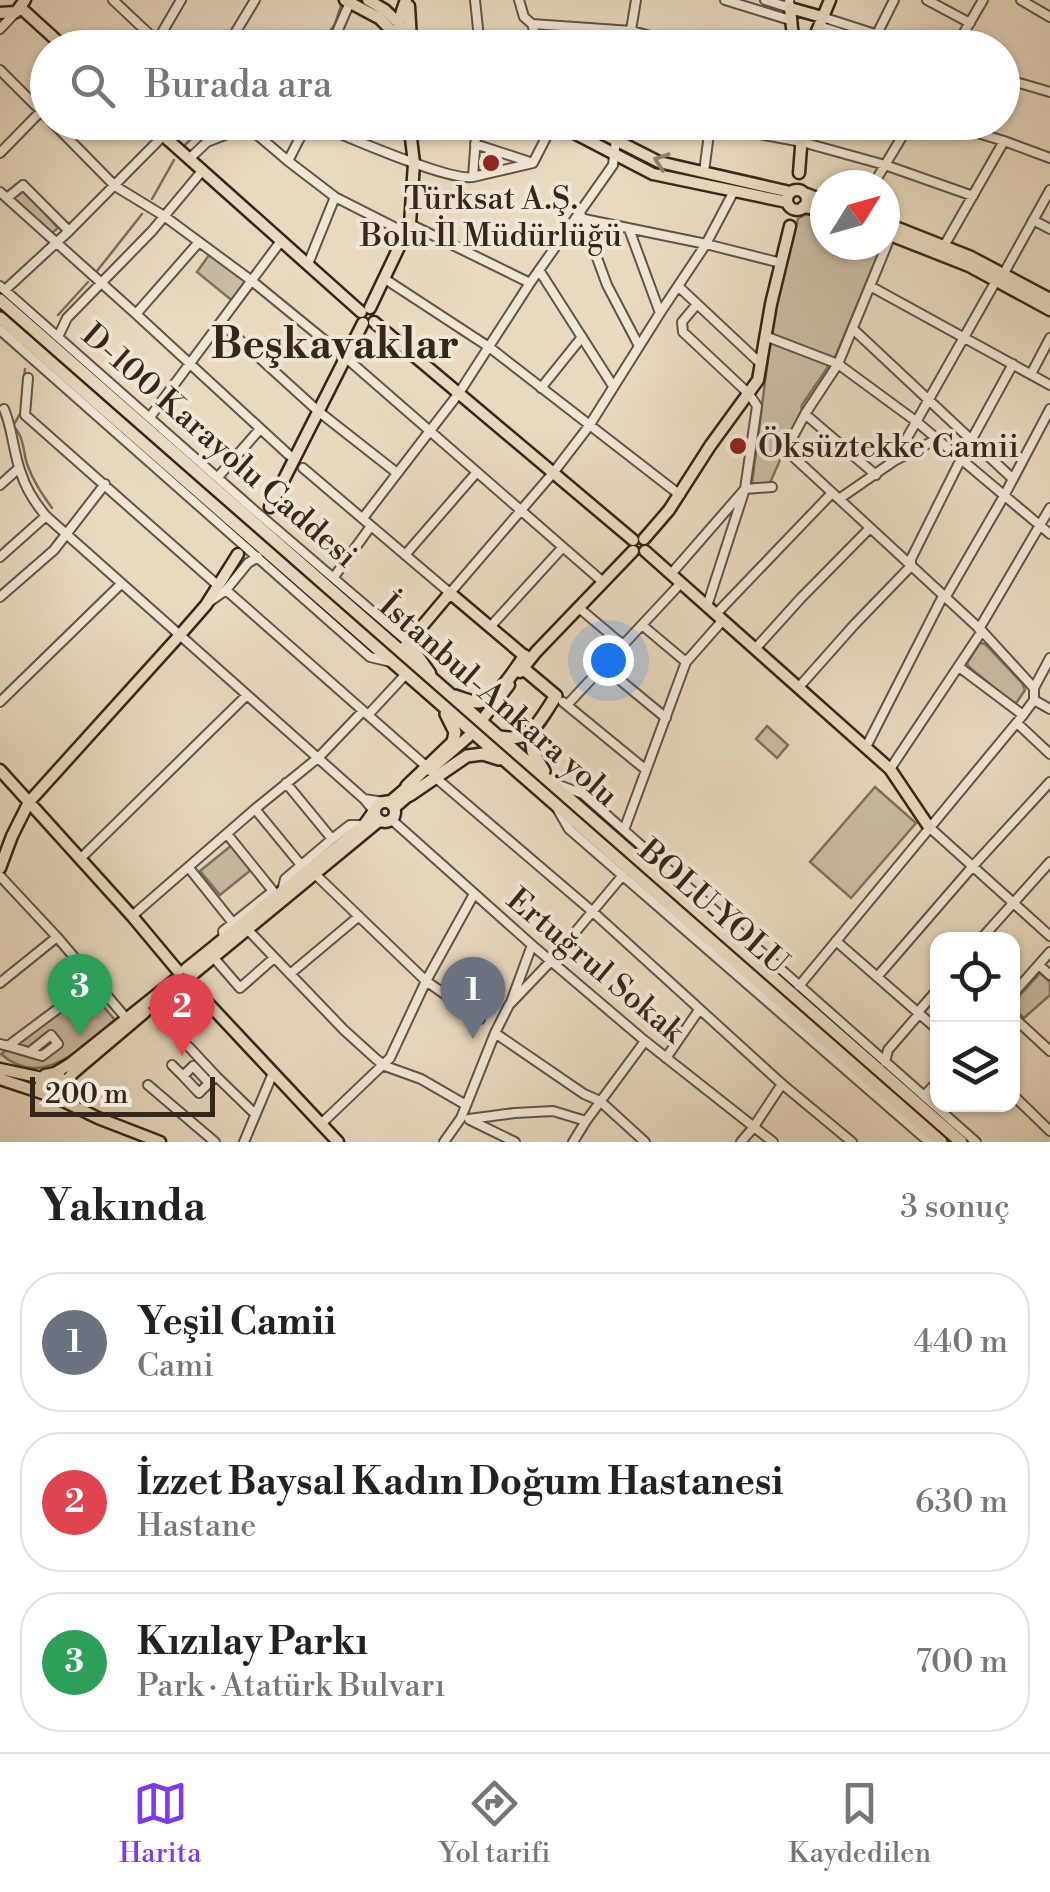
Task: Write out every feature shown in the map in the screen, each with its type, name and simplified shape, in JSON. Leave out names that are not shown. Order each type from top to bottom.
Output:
[{"type":"highway","name":"İstanbul-Ankara yolu","points":[[2,292],[405,646],[437,682],[499,737],[962,1142]]},
{"type":"highway","name":"BOLU YOLU","points":[[0,318],[940,1142]]},
{"type":"highway","points":[[452,695],[476,702],[486,700],[526,662],[556,696],[530,733],[517,738],[499,737]]},
{"type":"highway","points":[[408,791],[455,737],[442,706]]},
{"type":"highway","points":[[530,733],[533,752],[550,782]]},
{"type":"highway","points":[[408,791],[472,754],[508,763]]},
{"type":"main road","points":[[368,0],[399,22]]},
{"type":"main road","points":[[817,30],[830,0]]},
{"type":"main road","points":[[349,1],[392,30]]},
{"type":"main road","points":[[385,10],[396,10],[406,2]]},
{"type":"main road","points":[[405,30],[406,2]]},
{"type":"main road","points":[[401,30],[399,22],[406,2]]},
{"type":"main road","points":[[0,13],[23,5],[47,30]]},
{"type":"main road","points":[[790,9],[821,22]]},
{"type":"main road","points":[[167,140],[367,316],[639,545],[866,747],[890,769],[929,828]]},
{"type":"main road","points":[[270,507],[408,229],[414,162],[411,140]]},
{"type":"main road","points":[[586,140],[653,174],[734,191],[810,200]]},
{"type":"main road","points":[[612,140],[658,162],[810,204]]},
{"type":"main road","points":[[486,717],[526,662],[639,545],[680,494],[758,380],[764,336],[796,199],[802,142]]},
{"type":"main road","points":[[900,229],[944,246],[1050,300]]},
{"type":"main road","points":[[900,238],[1000,276],[1050,310]]},
{"type":"main road","points":[[0,872],[29,802],[206,605],[238,554]]},
{"type":"main road","points":[[405,646],[450,594],[526,662]]},
{"type":"main road","points":[[160,1142],[40,1086],[42,1078],[80,1056],[126,1018],[214,958],[316,874],[469,738]]},
{"type":"main road","points":[[0,770],[183,977],[338,1142]]},
{"type":"main road","points":[[56,1091],[224,940],[364,824],[385,813]]},
{"type":"main road","points":[[0,1069],[42,1078]]},
{"type":"main road","points":[[55,1073],[61,1077],[56,1091]]},
{"type":"main road","points":[[0,1079],[56,1091]]},
{"type":"street","points":[[113,0],[142,30]]},
{"type":"street","points":[[166,30],[182,0]]},
{"type":"street","points":[[237,30],[256,0]]},
{"type":"street","points":[[475,0],[478,30]]},
{"type":"street","points":[[519,0],[524,17],[534,30]]},
{"type":"street","points":[[632,30],[636,0]]},
{"type":"street","points":[[726,0],[790,9]]},
{"type":"street","points":[[766,0],[790,9]]},
{"type":"street","points":[[879,30],[894,0]]},
{"type":"street","points":[[927,0],[970,23]]},
{"type":"street","points":[[966,30],[983,0]]},
{"type":"street","points":[[337,30],[349,1]]},
{"type":"street","points":[[1023,1],[1050,18]]},
{"type":"street","points":[[0,29],[23,5]]},
{"type":"street","points":[[821,22],[858,30]]},
{"type":"street","points":[[821,22],[841,30]]},
{"type":"street","points":[[532,24],[618,30]]},
{"type":"street","points":[[0,70],[30,98]]},
{"type":"street","points":[[1020,83],[1050,92]]},
{"type":"street","points":[[0,153],[30,128]]},
{"type":"street","points":[[72,140],[115,186],[164,216],[252,281],[603,582]]},
{"type":"street","points":[[2,292],[163,140]]},
{"type":"street","points":[[189,159],[212,140]]},
{"type":"street","points":[[263,140],[334,197],[530,283]]},
{"type":"street","points":[[288,162],[300,140]]},
{"type":"street","points":[[357,140],[464,179],[533,163]]},
{"type":"street","points":[[473,177],[475,140]]},
{"type":"street","points":[[533,163],[544,140]]},
{"type":"street","points":[[704,172],[708,140]]},
{"type":"street","points":[[790,140],[885,165],[973,196]]},
{"type":"street","points":[[882,170],[900,140]]},
{"type":"street","points":[[1001,140],[1050,158]]},
{"type":"street","points":[[944,246],[1004,141]]},
{"type":"street","points":[[363,518],[459,393],[539,270],[581,217],[613,165],[616,142]]},
{"type":"street","points":[[475,144],[533,163]]},
{"type":"street","points":[[58,337],[67,318],[202,171]]},
{"type":"street","points":[[68,231],[24,186],[4,195],[260,429],[293,454]]},
{"type":"street","points":[[894,461],[1050,190]]},
{"type":"street","points":[[304,468],[450,594],[589,426],[706,244],[734,191]]},
{"type":"street","points":[[308,264],[334,197]]},
{"type":"street","points":[[581,217],[781,263]]},
{"type":"street","points":[[581,217],[607,286],[639,346]]},
{"type":"street","points":[[1033,220],[1050,230]]},
{"type":"street","points":[[630,228],[660,313]]},
{"type":"street","points":[[150,417],[281,241]]},
{"type":"street","points":[[136,314],[198,242]]},
{"type":"street","points":[[879,260],[838,364],[786,450],[981,630],[1034,688]]},
{"type":"street","points":[[539,270],[613,386]]},
{"type":"street","points":[[385,279],[489,347],[680,494]]},
{"type":"street","points":[[678,286],[761,364]]},
{"type":"street","points":[[870,286],[1050,385]]},
{"type":"street","name":"D-100 Karayolu Caddesi","points":[[2,292],[334,577],[405,646]]},
{"type":"street","points":[[697,304],[682,322],[682,332],[749,394],[756,406],[745,489],[715,614]]},
{"type":"street","points":[[221,323],[396,473]]},
{"type":"street","points":[[852,329],[1013,479]]},
{"type":"street","name":"D-100 Karayolu Caddesi","points":[[0,330],[370,657],[394,663]]},
{"type":"street","points":[[764,336],[838,364],[916,422],[1050,534]]},
{"type":"street","points":[[541,388],[582,337]]},
{"type":"street","points":[[1031,374],[1050,338]]},
{"type":"street","points":[[799,688],[911,566],[961,459],[1013,364]]},
{"type":"street","points":[[25,412],[28,378]]},
{"type":"street","points":[[866,747],[944,597],[1050,408]]},
{"type":"street","points":[[3,410],[25,412],[214,582]]},
{"type":"street","name":"Ertuğrul Sokak","points":[[3,410],[19,468],[29,492],[46,516],[532,945],[773,1142]]},
{"type":"street","points":[[805,414],[876,475]]},
{"type":"street","points":[[218,477],[260,429]]},
{"type":"street","points":[[624,830],[686,662],[715,614],[835,496],[937,439]]},
{"type":"street","points":[[0,485],[19,468]]},
{"type":"street","points":[[406,555],[477,472]]},
{"type":"street","points":[[0,597],[68,535],[105,484]]},
{"type":"street","points":[[671,574],[745,489],[772,488]]},
{"type":"street","points":[[890,769],[959,667],[1050,508]]},
{"type":"street","points":[[0,557],[46,516]]},
{"type":"street","points":[[334,577],[371,526]]},
{"type":"street","points":[[756,649],[870,528]]},
{"type":"street","points":[[206,605],[214,582],[235,553],[236,538]]},
{"type":"street","points":[[490,627],[563,547]]},
{"type":"street","points":[[206,605],[258,556]]},
{"type":"street","points":[[567,705],[681,583]]},
{"type":"street","points":[[0,702],[121,584]]},
{"type":"street","points":[[226,590],[427,767]]},
{"type":"street","points":[[579,608],[623,645]]},
{"type":"street","points":[[642,625],[686,662]]},
{"type":"street","points":[[799,986],[1020,719],[1034,700],[1034,688],[1050,658]]},
{"type":"street","points":[[603,666],[666,718]]},
{"type":"street","points":[[959,667],[1020,719],[1050,754]]},
{"type":"street","points":[[132,916],[319,757],[406,674]]},
{"type":"street","points":[[81,858],[247,695]]},
{"type":"street","points":[[556,696],[646,770]]},
{"type":"street","points":[[1034,700],[1050,710]]},
{"type":"street","points":[[436,778],[852,1142]]},
{"type":"street","points":[[550,782],[582,794],[976,1142]]},
{"type":"street","points":[[877,977],[1050,782]]},
{"type":"street","points":[[286,783],[332,839]]},
{"type":"street","points":[[553,802],[569,829],[929,1142]]},
{"type":"street","points":[[255,809],[301,866]]},
{"type":"street","points":[[282,892],[286,879],[332,839],[350,825],[364,824]]},
{"type":"street","points":[[929,828],[1050,936]]},
{"type":"street","points":[[224,940],[223,931],[273,891],[227,834]]},
{"type":"street","points":[[988,932],[1050,862]]},
{"type":"street","points":[[189,868],[234,923]]},
{"type":"street","points":[[0,872],[126,1018]]},
{"type":"street","points":[[316,874],[426,981],[480,1019]]},
{"type":"street","points":[[509,1005],[624,875]]},
{"type":"street","points":[[322,1123],[385,1066],[474,894]]},
{"type":"street","points":[[290,974],[358,917]]},
{"type":"street","points":[[248,930],[344,1030],[385,1066],[421,1079],[466,1105]]},
{"type":"street","points":[[0,983],[57,937]]},
{"type":"street","points":[[836,941],[930,1023]]},
{"type":"street","points":[[444,1142],[465,1118],[466,1105],[532,945]]},
{"type":"street","points":[[1020,986],[1050,952]]},
{"type":"street","points":[[214,958],[240,988],[274,958]]},
{"type":"street","points":[[1039,964],[1050,975]]},
{"type":"street","points":[[4,1045],[95,981]]},
{"type":"street","points":[[885,1062],[888,1050],[930,999]]},
{"type":"street","points":[[666,1058],[700,1010]]},
{"type":"street","points":[[1019,1022],[1050,1051]]},
{"type":"street","points":[[496,1033],[600,1101],[644,1142]]},
{"type":"street","points":[[573,1142],[646,1041]]},
{"type":"street","points":[[4,1045],[31,1051]]},
{"type":"street","points":[[189,1046],[213,1080]]},
{"type":"street","points":[[172,1064],[199,1094],[213,1080]]},
{"type":"street","points":[[183,1076],[193,1066],[255,1114]]},
{"type":"street","points":[[244,1142],[274,1071]]},
{"type":"street","points":[[148,1084],[215,1142]]},
{"type":"street","points":[[740,1142],[782,1084]]},
{"type":"street","points":[[924,1096],[930,1090]]},
{"type":"street","points":[[1020,1102],[1050,1131]]},
{"type":"street","points":[[465,1118],[553,1112],[586,1121]]},
{"type":"street","points":[[465,1118],[515,1142]]},
{"type":"shaded area","points":[[26,193],[58,228],[52,233],[12,197]]},
{"type":"shaded area","points":[[810,215],[810,260],[876,260],[836,355],[802,405],[769,485],[752,483],[774,312],[798,219]]},
{"type":"shaded area","points":[[209,255],[248,283],[235,303],[197,272]]},
{"type":"shaded area","points":[[980,643],[1022,683],[1025,690],[1017,702],[1013,703],[969,667],[967,663]]},
{"type":"shaded area","points":[[767,726],[788,745],[777,758],[756,739]]},
{"type":"shaded area","points":[[875,787],[916,823],[851,898],[810,862]]},
{"type":"shaded area","points":[[232,845],[252,869],[220,895],[200,871]]},
{"type":"shaded area","points":[[1040,973],[1050,982],[1050,995],[1024,1018],[1020,1014],[1020,995]]},
{"type":"shaded area","points":[[90,991],[115,1020],[76,1052],[61,1061],[32,1068],[1,1054]]},
{"type":"waterway","points":[[331,30],[341,6]]},
{"type":"waterway","points":[[185,145],[190,140]]},
{"type":"waterway","points":[[152,199],[174,160]]},
{"type":"waterway","points":[[97,271],[142,214]]},
{"type":"waterway","points":[[58,315],[88,282]]},
{"type":"waterway","points":[[21,407],[25,369]]},
{"type":"waterway","points":[[20,414],[13,426],[32,476],[52,508]]},
{"type":"waterway","points":[[49,549],[57,538]]},
{"type":"waterway","points":[[0,591],[43,555]]},
{"type":"place","name":"Türksat A.Ş. Bolu İl Müdürlüğü","points":[[491,163]]},
{"type":"place","name":"Öksüztekke Camii","points":[[738,446]]},
{"type":"place","name":"Kızılay Parkı","points":[[80,1036]]},
{"type":"place","name":"Yeşil Camii","points":[[473,1039]]},
{"type":"place","name":"İzzet Baysal Kadın Doğum Hastanesi","points":[[182,1056]]},
{"type":"district","name":"Beşkavaklar","points":[[335,343]]}]
